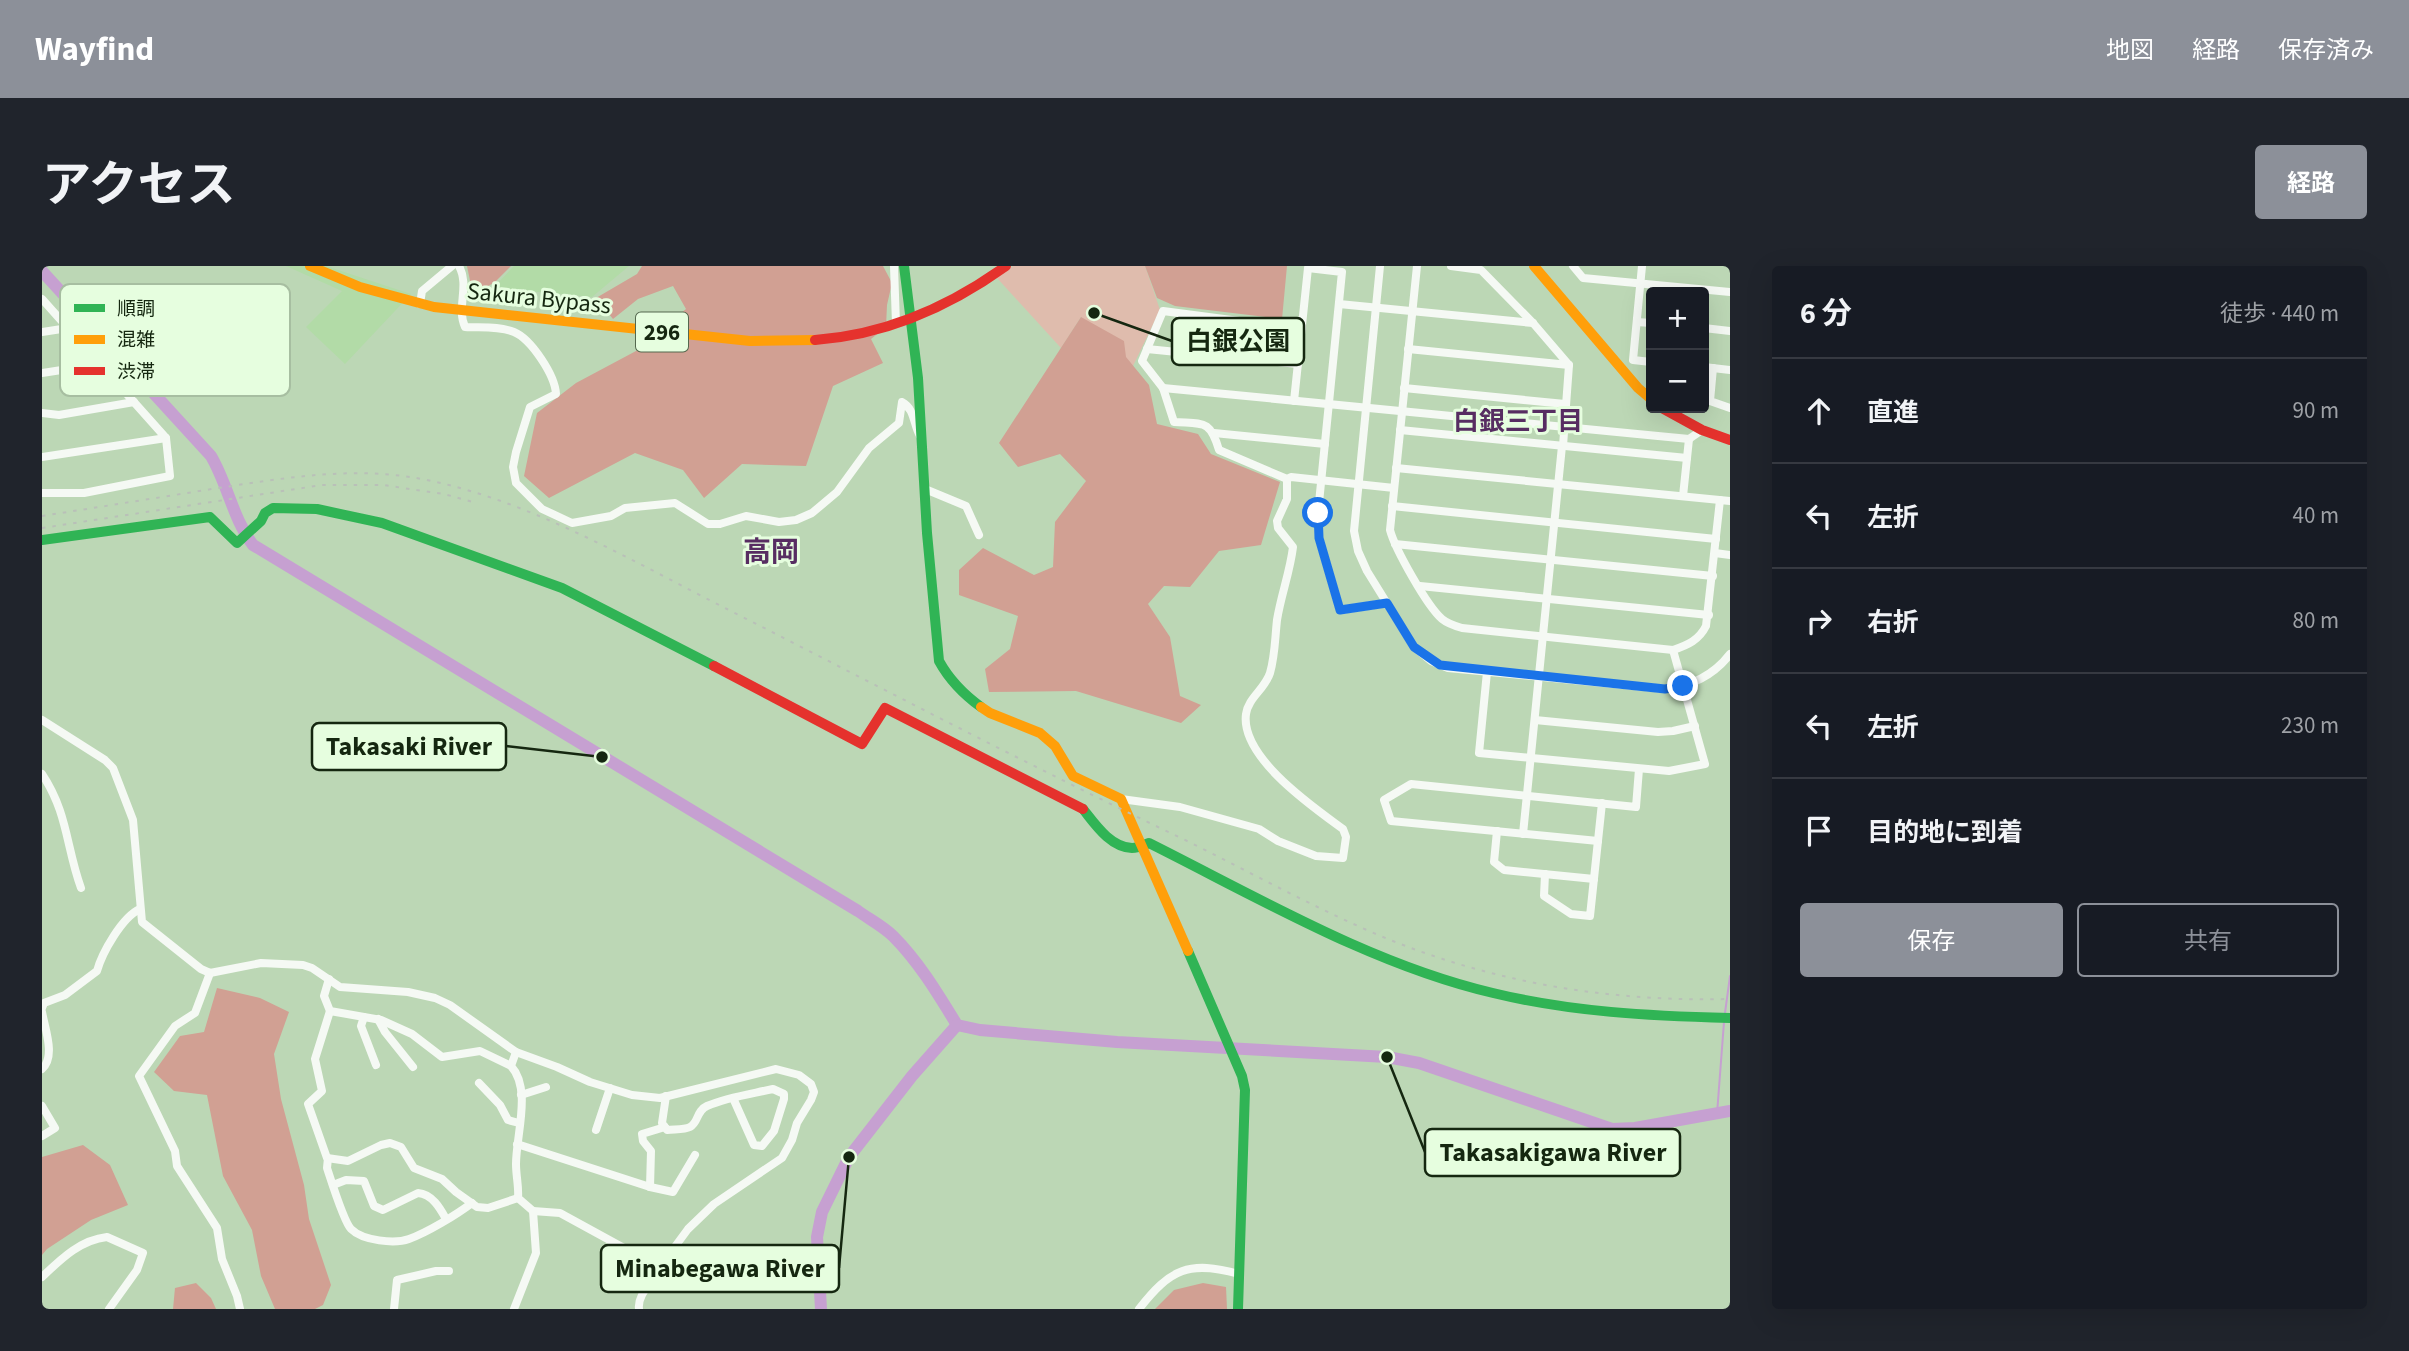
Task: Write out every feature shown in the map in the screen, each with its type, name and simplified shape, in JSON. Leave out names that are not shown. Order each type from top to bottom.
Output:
[{"type":"main road","name":"Sakura Bypass","points":[[310,266],[360,287],[420,304],[463,311],[750,341],[837,338],[896,324],[943,305],[1006,266]]},
{"type":"main road","points":[[904,266],[924,441],[925,489],[939,661],[947,676],[962,693],[990,713],[1040,733],[1055,746],[1073,776],[1121,799],[1242,1076],[1245,1090],[1238,1309]]},
{"type":"main road","points":[[1534,266],[1646,395]]},
{"type":"main road","points":[[1671,413],[1702,430],[1730,440]]},
{"type":"main road","points":[[42,540],[210,517],[237,543],[273,508],[317,509],[382,523],[562,588],[597,604],[862,744],[885,708],[1081,807],[1105,835],[1119,844],[1133,848],[1149,843],[1371,953],[1492,993],[1560,1006],[1630,1016],[1730,1018]]},
{"type":"street","points":[[420,304],[422,291],[452,266]]},
{"type":"street","points":[[458,266],[464,283],[462,320],[465,327],[516,332],[542,359],[551,374],[556,394],[530,407],[513,467],[516,483],[542,509],[572,523],[611,516],[625,508],[675,503],[708,524],[720,524],[746,516],[779,522],[796,520],[812,513],[836,492],[869,448],[900,423],[902,402],[914,415],[918,433],[924,441]]},
{"type":"street","points":[[894,266],[896,324]]},
{"type":"street","points":[[1380,266],[1354,522],[1355,542],[1367,571],[1414,647],[1431,661],[1448,668],[1665,689],[1683,686],[1710,673],[1730,654]]},
{"type":"street","points":[[1416,266],[1390,530],[1395,544],[1440,617],[1455,626],[1673,650],[1695,641],[1702,634],[1709,615],[1720,500]]},
{"type":"street","points":[[1451,266],[1481,270],[1533,323],[1569,365],[1565,428],[1523,834]]},
{"type":"street","points":[[1573,266],[1583,278],[1730,292]]},
{"type":"street","points":[[1642,266],[1633,360],[1646,361]]},
{"type":"street","points":[[1294,401],[1308,268],[1342,272],[1317,525],[1340,610],[1387,603]]},
{"type":"street","points":[[42,299],[60,319]]},
{"type":"street","points":[[1339,303],[1533,323]]},
{"type":"street","points":[[1301,329],[1163,311],[1142,361],[1163,388],[1174,422],[1206,425],[1214,433],[1219,450],[1287,479],[1291,477],[1394,488]]},
{"type":"street","points":[[1637,322],[1646,323]]},
{"type":"street","points":[[42,332],[60,329]]},
{"type":"street","points":[[1709,329],[1730,331]]},
{"type":"street","points":[[1147,349],[1298,365]]},
{"type":"street","points":[[1408,349],[1569,365]]},
{"type":"street","points":[[1709,368],[1730,370]]},
{"type":"street","points":[[42,373],[60,370]]},
{"type":"street","points":[[1709,384],[1710,401],[1730,408]]},
{"type":"street","points":[[1163,388],[1689,439],[1702,430]]},
{"type":"street","points":[[1404,388],[1565,404]]},
{"type":"street","points":[[42,493],[85,493],[170,476],[166,438],[129,396]]},
{"type":"street","points":[[42,413],[59,415],[134,402]]},
{"type":"street","points":[[1400,430],[1687,458]]},
{"type":"street","points":[[1214,433],[1325,444]]},
{"type":"street","points":[[42,457],[166,438]]},
{"type":"street","points":[[1683,496],[1689,439]]},
{"type":"street","points":[[1396,468],[1730,501]]},
{"type":"street","points":[[1121,799],[1191,810],[1259,829],[1278,841],[1317,856],[1343,858],[1346,837],[1343,830],[1266,766],[1247,728],[1246,714],[1251,701],[1263,688],[1269,676],[1278,620],[1289,577],[1293,547],[1278,528],[1277,521],[1287,499],[1287,479]]},
{"type":"street","points":[[925,489],[966,506],[979,535]]},
{"type":"street","points":[[1392,506],[1716,539]]},
{"type":"street","points":[[1395,544],[1713,576]]},
{"type":"street","points":[[1715,553],[1730,555]]},
{"type":"street","points":[[1420,586],[1709,615]]},
{"type":"street","points":[[1487,671],[1479,753],[1669,771],[1705,764],[1673,650]]},
{"type":"street","points":[[42,720],[105,760],[113,768],[133,820],[142,922],[209,973],[261,963],[303,965],[341,987],[408,992],[435,998],[450,1005],[516,1052],[632,1095],[666,1097],[776,1069],[799,1075],[811,1084],[814,1092],[782,1158],[714,1204],[688,1229],[640,1298],[639,1309]]},
{"type":"street","points":[[1535,720],[1658,732],[1672,732],[1695,726]]},
{"type":"street","points":[[1598,841],[1391,821],[1384,800],[1411,784],[1636,807],[1639,769]]},
{"type":"street","points":[[42,774],[56,797],[81,888]]},
{"type":"street","points":[[1545,874],[1544,896],[1571,914],[1590,916],[1602,803]]},
{"type":"street","points":[[1497,831],[1494,862],[1504,870],[1594,879]]},
{"type":"street","points":[[42,1069],[50,1055],[42,1010],[44,1003],[65,995],[97,971],[101,956],[131,913],[140,909]]},
{"type":"street","points":[[209,973],[195,1013],[175,1027],[139,1076],[175,1151],[177,1166],[217,1228],[222,1259],[240,1309]]},
{"type":"street","points":[[328,979],[324,996],[330,1011],[315,1059],[322,1091],[308,1104],[328,1158],[327,1168],[351,1229],[365,1237],[408,1239],[471,1203]]},
{"type":"street","points":[[330,1011],[378,1019],[412,1034],[442,1057],[480,1051],[511,1066],[517,1072],[523,1104],[517,1144],[518,1198],[533,1211],[560,1213],[624,1248],[657,1262],[660,1266]]},
{"type":"street","points":[[364,1017],[361,1026],[376,1065]]},
{"type":"street","points":[[378,1019],[385,1032],[413,1066]]},
{"type":"street","points":[[511,1066],[516,1052]]},
{"type":"street","points":[[479,1083],[500,1105],[508,1120],[519,1123]]},
{"type":"street","points":[[521,1095],[546,1087]]},
{"type":"street","points":[[596,1130],[610,1088]]},
{"type":"street","points":[[666,1097],[662,1123],[667,1130],[688,1128],[696,1122],[698,1113],[704,1107],[733,1098],[773,1089],[784,1094],[775,1131],[762,1146],[754,1145],[733,1098]]},
{"type":"street","points":[[42,1106],[55,1128],[42,1136]]},
{"type":"street","points":[[650,1187],[651,1151],[643,1141],[642,1134],[665,1127]]},
{"type":"street","points":[[328,1158],[348,1161],[382,1144],[396,1145],[401,1147],[414,1168],[442,1179],[471,1203],[483,1208],[518,1198]]},
{"type":"street","points":[[517,1144],[673,1192],[695,1155]]},
{"type":"street","points":[[333,1185],[346,1180],[364,1181],[374,1206],[383,1210],[423,1193],[439,1207],[446,1219]]},
{"type":"street","points":[[514,1309],[536,1254],[533,1211]]},
{"type":"street","points":[[42,1277],[84,1243],[100,1238],[107,1237],[143,1254],[137,1270],[109,1309]]},
{"type":"street","points":[[1139,1309],[1158,1284],[1188,1269],[1202,1267],[1239,1274]]},
{"type":"street","points":[[394,1309],[397,1280],[436,1271],[449,1271]]},
{"type":"shaded area","points":[[286,266],[326,266],[411,294],[345,364],[306,327],[342,291]]},
{"type":"shaded area","points":[[467,266],[511,266],[495,282],[473,295]]},
{"type":"shaded area","points":[[514,266],[629,266],[592,297],[493,288]]},
{"type":"shaded area","points":[[642,266],[883,266],[892,283],[886,327],[871,339],[883,363],[833,386],[806,466],[742,464],[704,498],[683,470],[635,453],[549,498],[524,476],[537,413],[576,383],[636,351],[686,309],[673,286],[638,299],[613,319],[596,298],[637,274]]},
{"type":"shaded area","points":[[1013,266],[1145,266],[1160,310],[1133,366],[1081,317],[1061,348],[997,278]]},
{"type":"shaded area","points":[[1145,266],[1287,266],[1282,319],[1175,306],[1157,298]]},
{"type":"shaded area","points":[[1081,317],[1124,341],[1126,357],[1149,385],[1157,424],[1198,434],[1211,454],[1280,482],[1261,545],[1219,551],[1190,587],[1164,586],[1148,604],[1170,637],[1180,696],[1201,705],[1181,723],[1076,691],[989,692],[985,669],[1010,649],[1018,616],[959,595],[959,570],[983,548],[1034,575],[1053,567],[1055,522],[1086,481],[1060,454],[1018,467],[999,443]]},
{"type":"shaded area","points":[[217,988],[260,998],[289,1012],[274,1054],[281,1099],[304,1185],[309,1219],[331,1285],[323,1305],[315,1309],[275,1309],[261,1276],[252,1230],[223,1176],[207,1095],[174,1091],[154,1072],[180,1036],[204,1032]]},
{"type":"shaded area","points":[[83,1145],[110,1165],[128,1205],[91,1220],[42,1255],[42,1157]]},
{"type":"shaded area","points":[[196,1283],[211,1298],[216,1309],[173,1309],[175,1288]]},
{"type":"shaded area","points":[[1203,1283],[1226,1287],[1227,1309],[1155,1309],[1174,1290]]},
{"type":"waterway","points":[[42,271],[60,291]]},
{"type":"waterway","points":[[156,396],[211,456],[240,524],[253,545],[858,911],[893,936],[928,979],[957,1025],[980,1030],[1117,1042],[1387,1057],[1419,1063],[1612,1129],[1635,1128],[1730,1111]]},
{"type":"waterway","points":[[1725,1013],[1730,976]]},
{"type":"waterway","points":[[1717,1114],[1724,1022]]},
{"type":"waterway","points":[[821,1309],[817,1237],[822,1212],[849,1157],[912,1076],[957,1025]]},
{"type":"railway","points":[[42,516],[237,485],[336,474],[385,474],[451,486],[533,513],[613,550],[1010,754],[1302,899],[1418,951],[1461,965],[1549,986],[1639,997],[1730,999]]},
{"type":"railway","points":[[42,528],[322,485],[383,485],[444,494],[473,502]]},
{"type":"traffic: fast","points":[[904,266],[918,378],[927,533],[939,661],[957,687],[981,707]]},
{"type":"traffic: fast","points":[[42,540],[210,517],[237,543],[273,508],[317,509],[382,523],[562,588],[714,666]]},
{"type":"traffic: fast","points":[[1083,809],[1104,834],[1117,844],[1132,848],[1149,843],[1360,948],[1448,981],[1493,993],[1581,1009],[1730,1018]]},
{"type":"traffic: fast","points":[[1188,951],[1242,1076],[1245,1090],[1238,1309]]},
{"type":"traffic: slow","points":[[310,266],[360,287],[434,307],[750,341],[815,340]]},
{"type":"traffic: slow","points":[[1534,266],[1646,395]]},
{"type":"traffic: slow","points":[[981,707],[1040,733],[1055,746],[1073,776],[1121,799],[1188,951]]},
{"type":"traffic: jam","points":[[815,340],[866,332],[915,316],[962,294],[1006,266]]},
{"type":"traffic: jam","points":[[1671,413],[1702,430],[1730,440]]},
{"type":"traffic: jam","points":[[714,666],[862,744],[885,708],[1083,809]]},
{"type":"place","name":"白銀公園","points":[[1094,313]]},
{"type":"place","name":"Takasaki River","points":[[602,757]]},
{"type":"place","name":"Takasakigawa River","points":[[1387,1057]]},
{"type":"place","name":"Minabegawa River","points":[[849,1157]]},
{"type":"district","name":"白銀三丁目","points":[[1518,421]]},
{"type":"district","name":"高岡","points":[[771,551]]},
{"type":"route","points":[[1318,513],[1319,538],[1340,610],[1387,603],[1414,647],[1431,661],[1448,668],[1665,689],[1683,686]]}]
